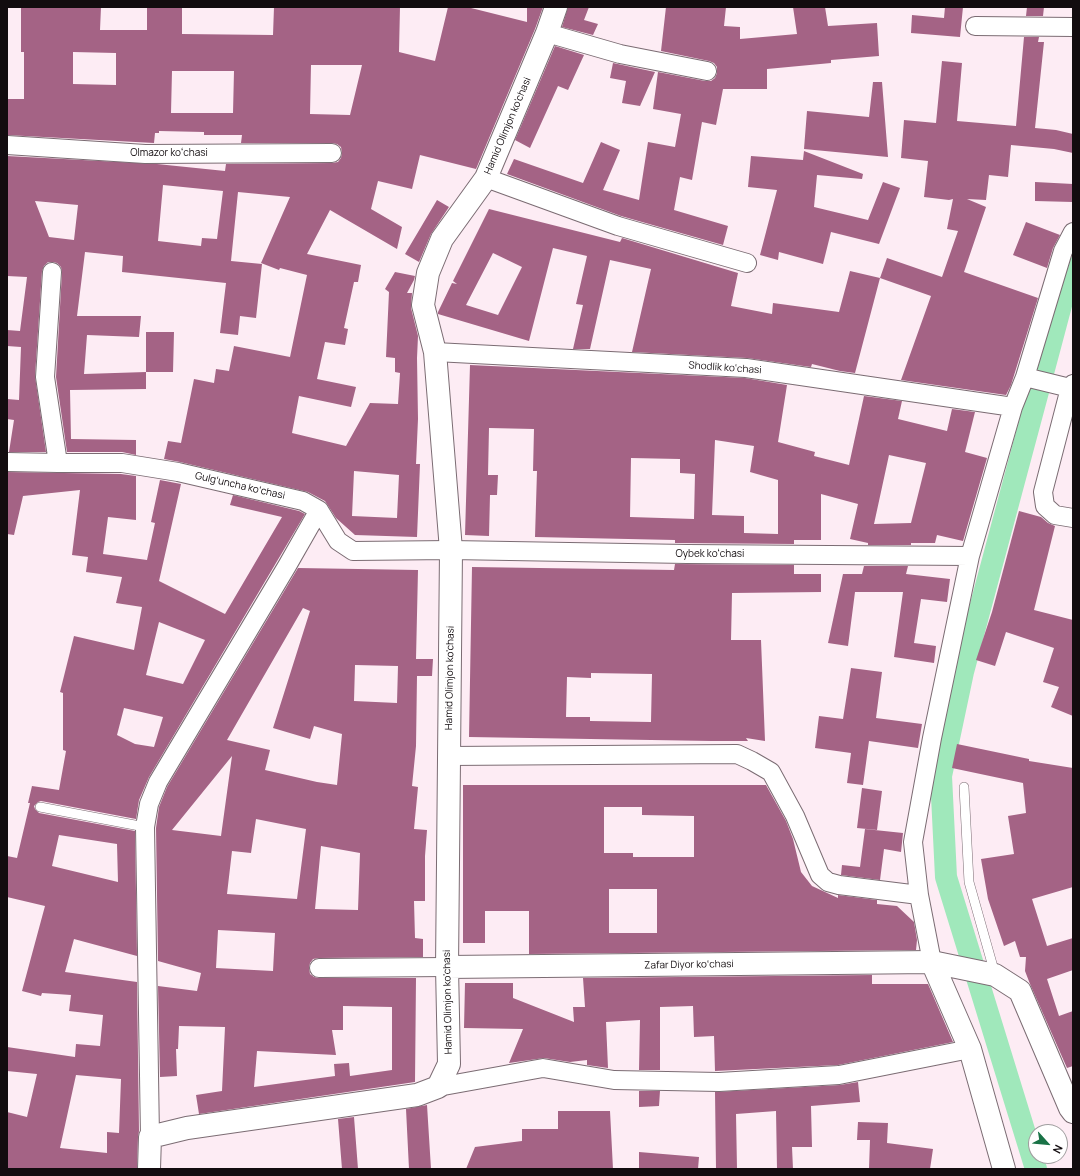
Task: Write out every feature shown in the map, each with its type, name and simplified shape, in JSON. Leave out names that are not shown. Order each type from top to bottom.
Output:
[{"type":"street","name":"Hamid Olimjon ko'chasi","points":[[438,1087],[449,1064],[447,967],[451,550],[435,352],[423,306],[428,273],[442,239],[486,178],[547,33],[556,7]]},
{"type":"street","points":[[975,26],[1073,27]]},
{"type":"street","points":[[547,33],[620,54],[707,71]]},
{"type":"street","name":"Olmazor koʻchasi","points":[[7,145],[145,154],[332,153]]},
{"type":"street","points":[[486,178],[618,226],[747,263]]},
{"type":"street","points":[[1004,1169],[970,1049],[940,964],[919,895],[913,842],[932,738],[970,556],[1013,407],[1025,376],[1063,251],[1073,232]]},
{"type":"street","points":[[52,272],[45,377],[58,463]]},
{"type":"street","name":"Shodlik ko‘chasi","points":[[435,352],[746,368],[1013,407]]},
{"type":"street","points":[[1025,376],[1071,386],[1043,492],[1045,506],[1055,515],[1073,518]]},
{"type":"street","name":"Gulgʻuncha koʻchasi","points":[[7,462],[122,463],[178,472],[303,501],[319,510]]},
{"type":"street","points":[[149,1169],[150,1137],[145,827],[149,804],[158,782],[319,510],[338,541],[353,551],[451,550]]},
{"type":"street","name":"Oybek koʻchasi","points":[[451,550],[687,554],[970,556]]},
{"type":"street","points":[[448,756],[737,754],[771,772],[795,816],[820,875],[828,882],[839,885],[919,895]]},
{"type":"street","name":"Zafar Diyor koʻchasi","points":[[447,967],[940,964],[994,975]]},
{"type":"street","points":[[319,968],[447,967]]},
{"type":"street","points":[[994,975],[1020,991],[1073,1112]]},
{"type":"street","points":[[150,1137],[187,1128],[417,1095],[438,1087],[543,1068],[614,1080],[720,1082],[839,1075],[970,1049]]},
{"type":"lane","points":[[964,786],[969,882],[994,975]]},
{"type":"lane","points":[[40,807],[145,827]]},
{"type":"building","points":[[21,7],[101,7],[100,30],[147,30],[147,7],[182,7],[182,34],[273,35],[274,7],[400,7],[399,52],[435,61],[448,7],[467,7],[527,22],[527,7],[543,7],[476,169],[420,155],[412,189],[378,181],[371,209],[402,227],[397,249],[330,210],[307,254],[361,265],[358,282],[354,282],[344,328],[348,329],[345,345],[325,342],[317,379],[356,387],[351,407],[299,396],[292,433],[346,446],[370,403],[398,404],[400,373],[395,372],[395,358],[386,357],[389,292],[385,289],[395,272],[415,276],[407,293],[412,293],[411,308],[418,336],[418,419],[416,464],[420,464],[417,537],[355,535],[336,518],[325,501],[308,492],[164,459],[168,441],[181,443],[194,379],[214,383],[216,369],[229,371],[234,346],[290,357],[307,275],[280,268],[279,270],[261,263],[290,197],[238,192],[231,261],[262,264],[256,318],[240,316],[238,335],[220,333],[226,283],[122,272],[123,256],[85,252],[77,316],[141,316],[139,337],[87,335],[84,374],[146,372],[146,389],[70,390],[71,439],[136,440],[136,455],[122,452],[67,452],[56,377],[62,272],[61,267],[57,263],[48,262],[42,271],[35,376],[46,452],[9,452],[14,420],[7,419],[7,399],[19,400],[21,347],[7,346],[7,330],[20,331],[27,277],[7,276],[7,156],[157,164],[225,171],[226,164],[332,163],[338,162],[342,153],[341,147],[332,143],[241,143],[242,135],[204,135],[204,132],[159,131],[159,133],[155,133],[154,143],[7,135],[7,99],[24,99],[24,52],[21,52]],"holes":[[[73,52],[116,53],[116,85],[73,84]],[[311,65],[362,65],[350,115],[310,114]],[[172,71],[234,71],[233,113],[171,113]],[[163,185],[223,191],[217,239],[202,238],[201,246],[158,241]],[[35,201],[78,205],[74,240],[49,237]],[[354,471],[399,475],[397,518],[352,516]]]},
{"type":"building","points":[[568,7],[589,7],[584,20],[598,24],[593,35],[562,27]]},
{"type":"building","points":[[666,7],[726,7],[724,26],[740,27],[740,39],[797,34],[793,7],[825,7],[828,26],[877,23],[879,56],[831,60],[831,63],[767,69],[767,89],[723,89],[716,125],[702,122],[692,180],[680,177],[674,210],[728,226],[723,245],[621,216],[507,174],[514,159],[583,183],[601,142],[620,150],[603,190],[639,200],[648,142],[675,147],[681,114],[653,109],[658,72],[705,81],[711,81],[715,78],[717,73],[717,67],[714,63],[709,61],[661,51]]},
{"type":"building","points":[[945,7],[963,7],[960,37],[911,33],[912,15],[944,18]]},
{"type":"building","points":[[1027,7],[1044,7],[1043,16],[1026,16]]},
{"type":"building","points":[[1024,37],[1039,37],[1038,42],[1044,42],[1035,128],[1056,130],[1073,134],[1073,153],[1054,149],[1011,145],[1008,177],[989,175],[986,200],[967,199],[986,207],[964,272],[1038,298],[1011,385],[1006,395],[901,380],[931,296],[880,278],[887,258],[942,277],[958,231],[947,229],[953,199],[949,200],[924,197],[928,161],[901,158],[904,120],[936,123],[942,61],[962,63],[957,121],[1016,126]]},
{"type":"building","points":[[555,46],[584,55],[568,90],[558,86],[530,148],[515,140]]},
{"type":"building","points":[[613,63],[655,72],[640,106],[622,103],[626,81],[610,78]]},
{"type":"building","points":[[873,82],[882,82],[888,157],[804,149],[807,111],[869,117]]},
{"type":"building","points":[[804,151],[863,174],[862,179],[817,175],[814,207],[868,220],[883,182],[900,188],[879,244],[831,232],[823,264],[779,252],[778,260],[760,255],[777,190],[748,187],[751,156],[803,160]]},
{"type":"building","points":[[1035,182],[1073,184],[1073,202],[1035,201]]},
{"type":"building","points":[[437,200],[449,207],[431,234],[419,262],[405,254]]},
{"type":"building","points":[[489,209],[620,242],[622,238],[738,273],[731,306],[772,314],[773,303],[839,312],[850,271],[880,278],[855,373],[812,364],[811,367],[747,358],[632,352],[651,269],[610,260],[590,349],[573,349],[583,305],[576,304],[587,256],[553,248],[529,341],[438,314],[452,283],[457,284],[453,281]],"holes":[[[493,253],[522,267],[498,315],[466,305]]]},
{"type":"building","points":[[1026,222],[1060,235],[1053,248],[1047,268],[1013,255]]},
{"type":"building","points":[[146,332],[174,332],[173,372],[146,372]]},
{"type":"building","points":[[470,365],[745,378],[787,385],[778,442],[815,452],[814,456],[849,465],[864,396],[902,401],[898,419],[947,431],[952,409],[975,412],[965,452],[987,458],[963,541],[937,535],[935,543],[911,543],[911,545],[868,545],[868,543],[850,539],[858,504],[821,494],[821,540],[794,540],[794,544],[675,543],[675,540],[535,537],[537,471],[533,471],[534,429],[489,428],[488,475],[498,475],[497,495],[490,495],[489,536],[465,535]],"holes":[[[715,440],[754,446],[750,472],[778,480],[778,534],[744,533],[744,516],[712,515]],[[889,455],[926,463],[911,523],[874,524]],[[631,458],[680,459],[680,473],[695,474],[694,519],[630,517]]]},
{"type":"building","points":[[7,472],[121,474],[136,476],[136,520],[108,517],[103,554],[147,560],[155,523],[151,522],[160,480],[181,484],[159,581],[225,614],[282,517],[230,505],[233,495],[299,511],[305,514],[149,777],[139,800],[136,819],[41,801],[34,806],[39,813],[135,831],[137,956],[74,939],[65,972],[137,982],[139,1131],[137,1169],[7,1169],[7,1112],[27,1117],[37,1074],[7,1071],[7,1047],[75,1057],[76,1044],[100,1046],[103,1015],[69,1011],[71,995],[42,993],[41,996],[22,991],[45,906],[7,897],[7,856],[17,858],[30,803],[28,803],[32,786],[59,790],[66,751],[63,750],[63,693],[60,692],[74,636],[134,650],[142,607],[116,603],[122,577],[86,572],[88,557],[72,555],[80,490],[23,496],[14,535],[7,534]],"holes":[[[159,622],[205,640],[183,684],[146,675]],[[124,708],[163,717],[154,747],[135,744],[117,735]],[[59,835],[117,844],[118,882],[52,866]],[[76,1075],[121,1079],[119,1133],[107,1132],[107,1153],[60,1148]]]},
{"type":"building","points":[[1019,511],[1041,517],[1048,523],[1055,526],[1034,610],[1073,620],[1073,716],[1051,707],[1059,687],[1043,682],[1054,648],[1006,632],[995,666],[976,660],[992,612]]},
{"type":"building","points":[[675,564],[794,565],[794,574],[821,574],[821,592],[732,593],[731,640],[761,640],[765,741],[746,738],[748,741],[469,737],[472,567],[674,570]],"holes":[[[591,673],[652,674],[651,722],[590,721],[590,717],[566,717],[567,677],[591,678]]]},
{"type":"building","points":[[864,566],[908,566],[906,574],[950,579],[947,602],[921,599],[914,643],[936,646],[934,663],[894,657],[903,592],[855,592],[848,646],[828,643],[843,574],[862,574]]},
{"type":"building","points":[[298,568],[418,570],[416,659],[433,659],[432,676],[417,676],[416,746],[412,786],[418,787],[414,829],[427,830],[425,856],[425,901],[414,901],[415,938],[423,939],[423,957],[319,958],[313,959],[309,968],[310,974],[319,978],[416,978],[415,1082],[199,1114],[196,1095],[222,1091],[225,1027],[179,1026],[178,1049],[176,1049],[177,1076],[160,1077],[158,986],[197,991],[201,973],[158,961],[156,828],[159,807],[167,787]],"holes":[[[303,608],[310,611],[273,728],[310,739],[314,726],[342,734],[337,785],[265,770],[270,750],[227,740]],[[355,665],[398,666],[397,703],[354,701]],[[232,756],[221,836],[172,830]],[[256,819],[306,829],[297,899],[227,894],[232,851],[251,853]],[[321,846],[360,853],[358,910],[315,909]],[[218,930],[275,933],[273,971],[216,968]],[[343,1006],[392,1007],[392,1070],[350,1076],[349,1063],[334,1064],[335,1076],[254,1087],[257,1051],[336,1055],[332,1030],[343,1030]]]},
{"type":"building","points":[[851,668],[882,672],[876,718],[922,724],[918,748],[869,741],[863,785],[847,783],[851,753],[815,748],[819,716],[843,719]]},
{"type":"building","points":[[957,744],[1029,759],[1029,761],[1073,768],[1073,887],[1032,899],[1047,946],[1073,938],[1073,970],[1047,979],[1059,1016],[1073,1011],[1073,1066],[1067,1068],[1030,984],[1025,971],[1026,957],[1020,957],[1015,941],[1004,946],[988,899],[981,859],[1014,854],[1008,816],[1026,813],[1023,783],[952,768]]},
{"type":"building","points":[[463,785],[766,785],[786,821],[793,839],[801,872],[812,886],[838,898],[838,895],[877,900],[877,904],[897,906],[914,922],[917,940],[916,950],[529,954],[529,911],[485,911],[485,943],[463,943]],"holes":[[[604,807],[642,807],[642,815],[694,816],[694,857],[633,857],[633,853],[604,853]],[[609,889],[657,889],[657,933],[609,933]]]},
{"type":"building","points":[[862,788],[882,791],[877,830],[857,828]]},
{"type":"building","points":[[865,829],[903,833],[901,852],[884,849],[880,880],[841,875],[842,865],[860,867]]},
{"type":"building","points":[[872,975],[872,984],[928,984],[953,1042],[838,1065],[715,1071],[714,1036],[694,1037],[693,1006],[660,1007],[660,1070],[639,1070],[640,1020],[606,1022],[608,1068],[587,1065],[587,1060],[570,1062],[544,1058],[509,1063],[523,1029],[464,1028],[465,983],[513,983],[513,998],[574,1022],[573,1007],[585,1007],[583,978]]},
{"type":"building","points":[[858,1082],[860,1102],[811,1106],[812,1147],[792,1147],[793,1169],[777,1169],[776,1111],[736,1114],[737,1169],[716,1169],[715,1092],[840,1085]]},
{"type":"building","points":[[639,1091],[660,1091],[659,1106],[639,1107]]},
{"type":"building","points":[[427,1105],[431,1169],[409,1169],[406,1109]]},
{"type":"building","points":[[558,1111],[610,1111],[613,1169],[466,1169],[475,1147],[522,1141],[522,1129],[558,1129]]},
{"type":"building","points":[[354,1117],[358,1169],[342,1169],[338,1119]]},
{"type":"building","points":[[858,1122],[888,1123],[887,1143],[933,1149],[930,1169],[869,1169],[870,1140],[857,1140]]},
{"type":"building","points":[[639,1152],[699,1157],[698,1169],[639,1169]]},
{"type":"waterway","points":[[1036,1169],[946,877],[941,776],[963,672],[1069,275],[1073,268]]}]
